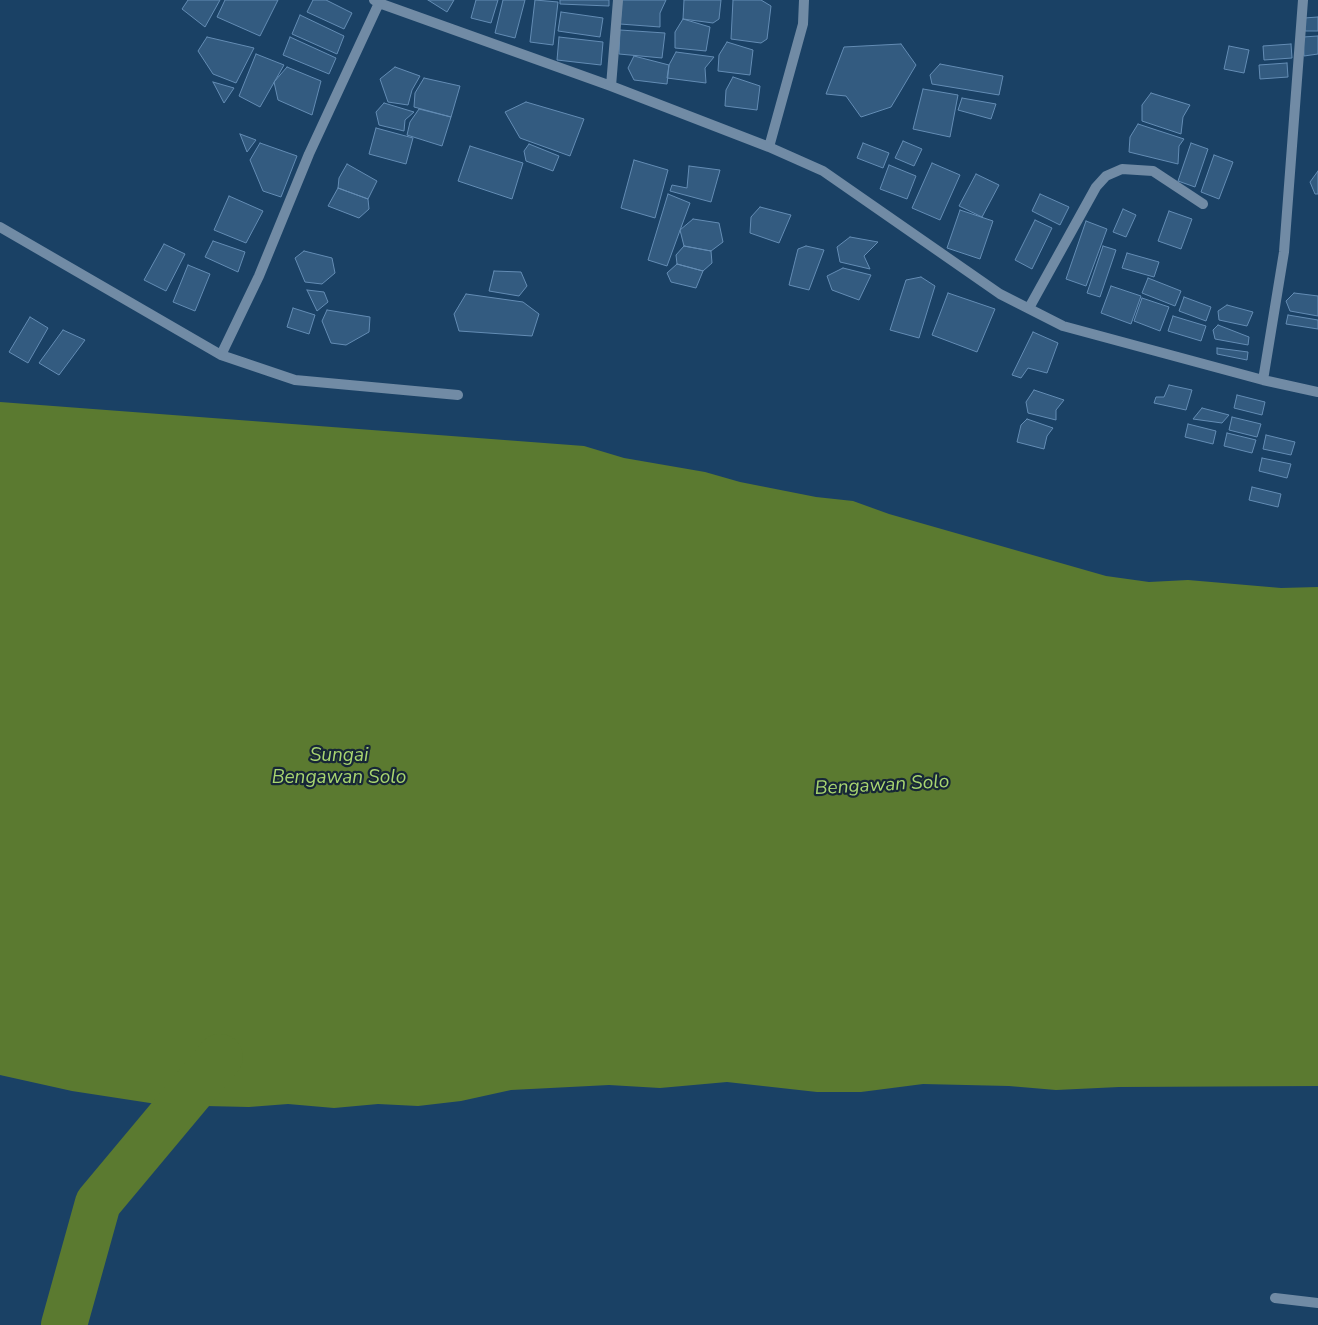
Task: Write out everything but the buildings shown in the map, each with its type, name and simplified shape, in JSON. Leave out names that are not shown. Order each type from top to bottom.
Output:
[{"type":"street","points":[[612,86],[618,0]]},
{"type":"street","points":[[769,147],[803,24],[804,0]]},
{"type":"street","points":[[1263,380],[1284,252],[1303,0]]},
{"type":"street","points":[[221,355],[259,276],[308,154],[376,2],[612,86],[769,147],[822,171],[1000,294],[1063,326],[1263,380],[1318,392]]},
{"type":"street","points":[[1029,308],[1096,187],[1106,176],[1122,169],[1153,171],[1203,204]]},
{"type":"street","points":[[0,227],[221,355],[295,380],[458,395]]},
{"type":"street","points":[[1275,1298],[1318,1303]]},
{"type":"water","name":"Sungai Bengawan Solo","points":[[0,402],[584,446],[624,458],[705,472],[740,482],[816,497],[853,501],[889,514],[1106,576],[1149,582],[1188,580],[1281,588],[1318,587],[1318,1086],[1119,1087],[1056,1090],[1009,1086],[923,1084],[861,1092],[817,1092],[727,1082],[660,1088],[609,1085],[511,1090],[461,1101],[418,1106],[378,1104],[334,1108],[288,1104],[249,1107],[163,1105],[72,1091],[0,1075]]},
{"type":"waterway","points":[[64,1325],[98,1203],[220,1057]]},
{"type":"water label","name":"Bengawan Solo","points":[[882,786]]}]
